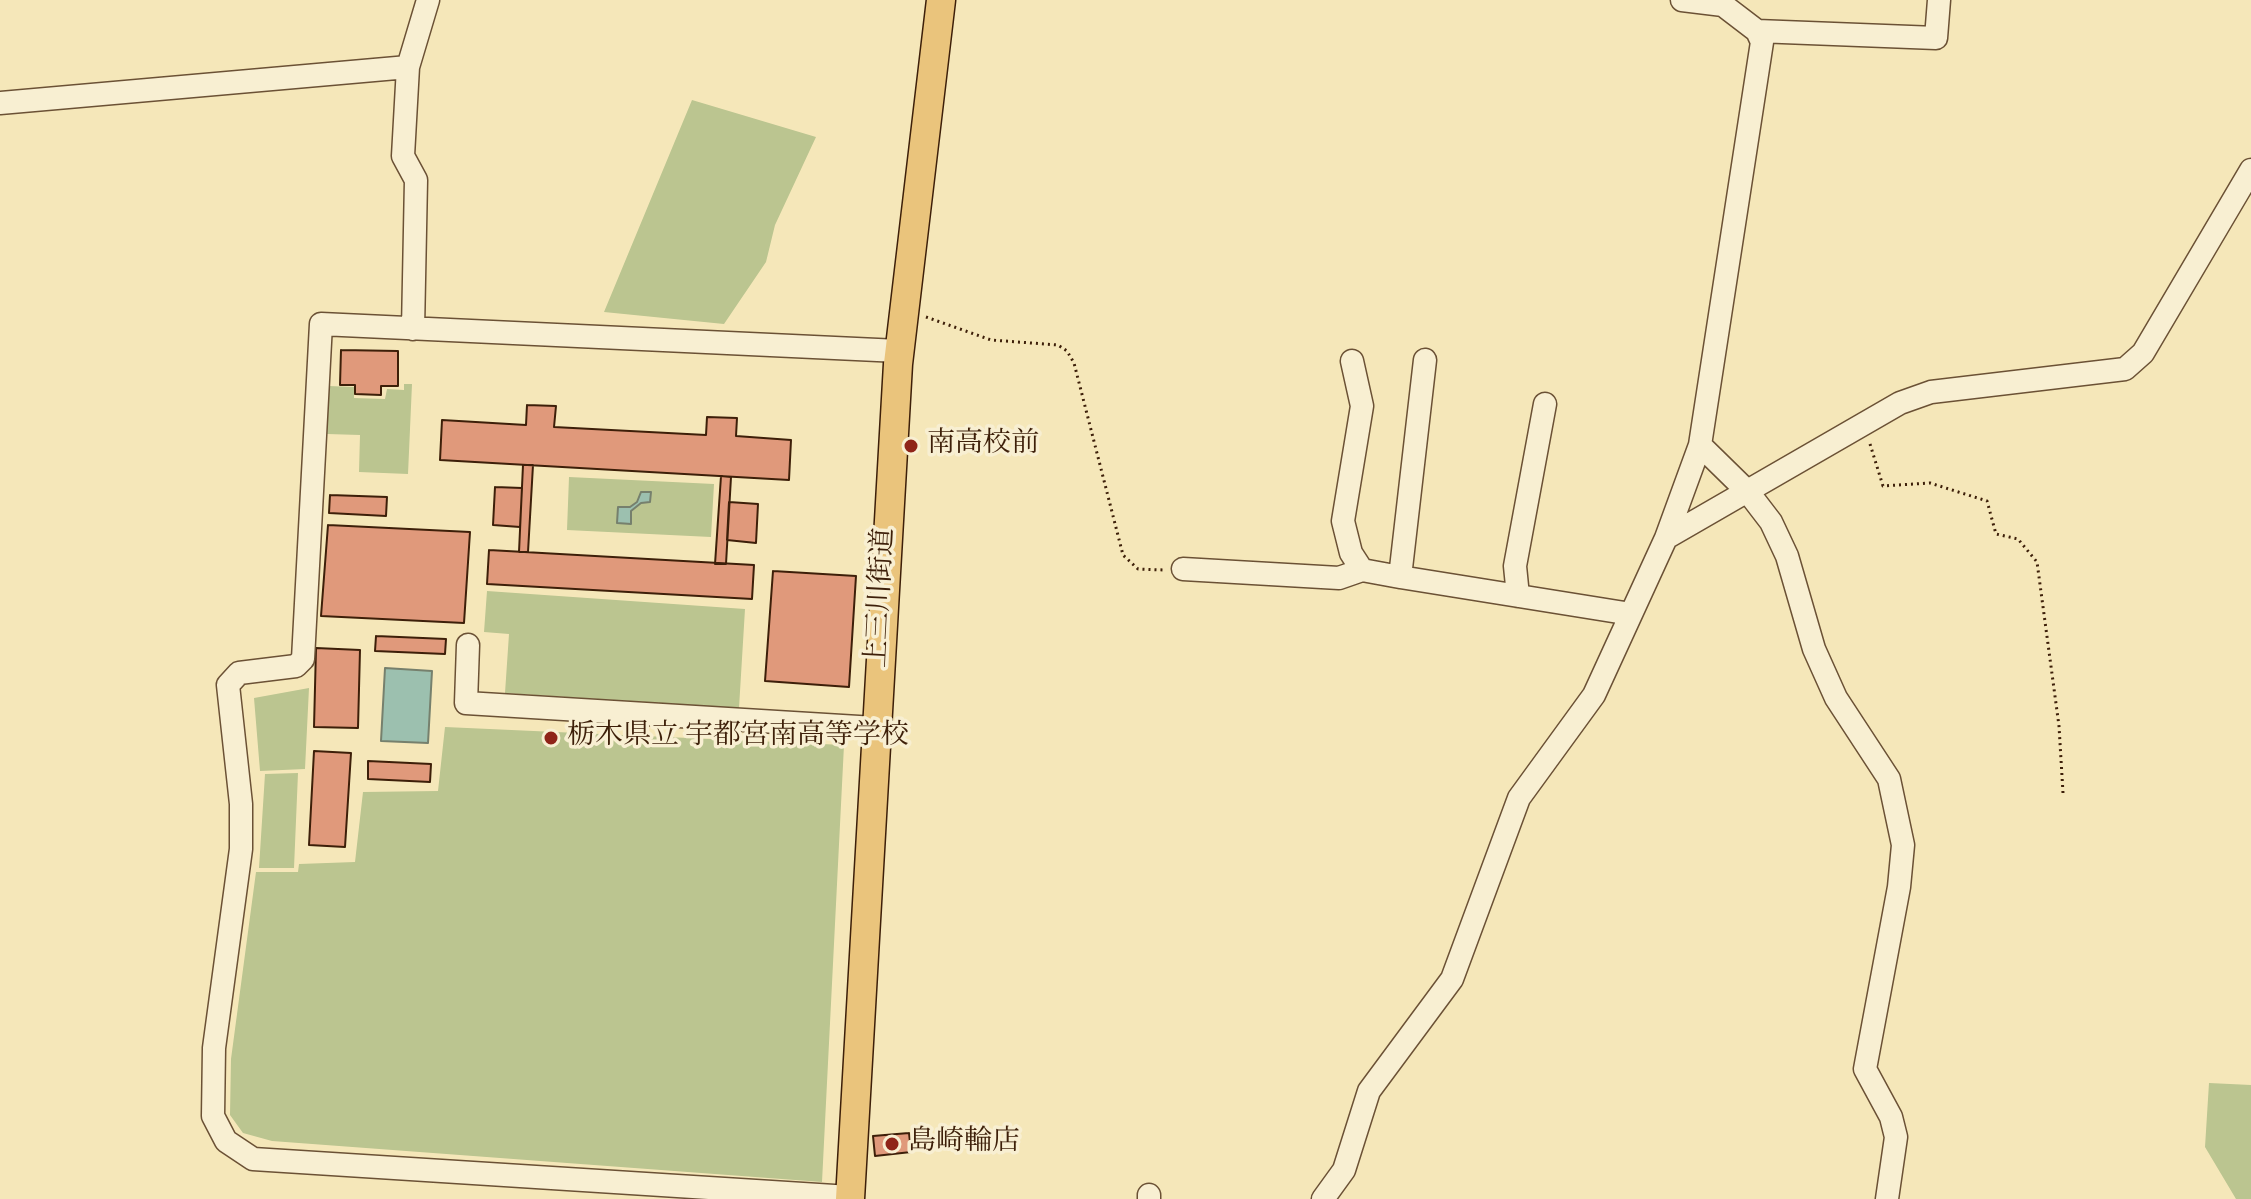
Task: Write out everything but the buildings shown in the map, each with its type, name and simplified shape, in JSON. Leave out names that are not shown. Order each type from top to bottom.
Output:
[{"type":"main road","name":"上三川街道","points":[[850,1198],[899,351],[941,0]]},
{"type":"street","points":[[413,329],[416,180],[403,156],[408,67],[428,0]]},
{"type":"street","points":[[1323,1199],[1344,1170],[1369,1091],[1452,979],[1519,798],[1594,695],[1666,538],[1700,445],[1762,42],[1757,31],[1723,2],[1682,0]]},
{"type":"street","points":[[1757,31],[1936,38],[1939,0]]},
{"type":"street","points":[[0,103],[408,67]]},
{"type":"street","points":[[1666,538],[1900,403],[1931,392],[2125,369],[2143,353],[2251,170]]},
{"type":"street","points":[[850,1198],[596,1191],[253,1159],[226,1141],[213,1116],[214,1048],[241,849],[241,804],[228,685],[239,673],[296,666],[303,659],[321,324],[899,351]]},
{"type":"street","points":[[1400,577],[1425,360]]},
{"type":"street","points":[[1352,361],[1362,406],[1343,521],[1351,553],[1362,570]]},
{"type":"street","points":[[1518,596],[1515,566],[1545,404]]},
{"type":"street","points":[[1700,445],[1748,492],[1771,522],[1787,556],[1814,649],[1836,698],[1889,779],[1903,845],[1899,887],[1865,1069],[1891,1117],[1896,1137],[1887,1199]]},
{"type":"street","points":[[1183,569],[1339,578],[1362,570],[1631,614]]},
{"type":"street","points":[[468,645],[466,703],[875,728]]},
{"type":"path","points":[[902,313],[935,319],[991,340],[1058,345],[1067,351],[1074,363],[1123,555],[1138,569],[1183,569]]},
{"type":"path","points":[[1864,425],[1883,486],[1930,483],[1987,501],[1996,534],[2018,539],[2037,562],[2059,726],[2063,793]]},
{"type":"green space","points":[[692,100],[816,137],[775,225],[766,262],[724,324],[604,312]]},
{"type":"green space","points":[[404,384],[412,384],[408,474],[359,472],[360,435],[327,434],[329,386],[354,387],[354,398],[385,399],[387,389],[404,390]]},
{"type":"green space","points":[[569,477],[714,484],[711,537],[567,530]]},
{"type":"green space","points":[[487,591],[745,609],[739,708],[505,693],[509,634],[484,632]]},
{"type":"green space","points":[[309,688],[305,769],[260,771],[254,698]]},
{"type":"green space","points":[[445,727],[844,745],[822,1182],[272,1141],[243,1133],[230,1115],[231,1059],[256,872],[298,872],[299,864],[355,862],[363,792],[438,791]]},
{"type":"green space","points":[[298,773],[294,868],[259,868],[265,774]]},
{"type":"green space","points":[[2209,1083],[2251,1085],[2251,1199],[2236,1199],[2205,1147]]},
{"type":"shaded area","points":[[641,492],[651,492],[650,502],[641,503],[631,511],[631,524],[617,523],[618,507],[630,507],[637,502]]},
{"type":"shaded area","points":[[385,668],[432,671],[428,743],[381,741]]},
{"type":"place","name":"南高校前","points":[[911,446]]},
{"type":"place","name":"栃木県立 宇都宮南高等学校","points":[[551,738]]},
{"type":"place","name":"島崎輪店","points":[[892,1144]]}]
